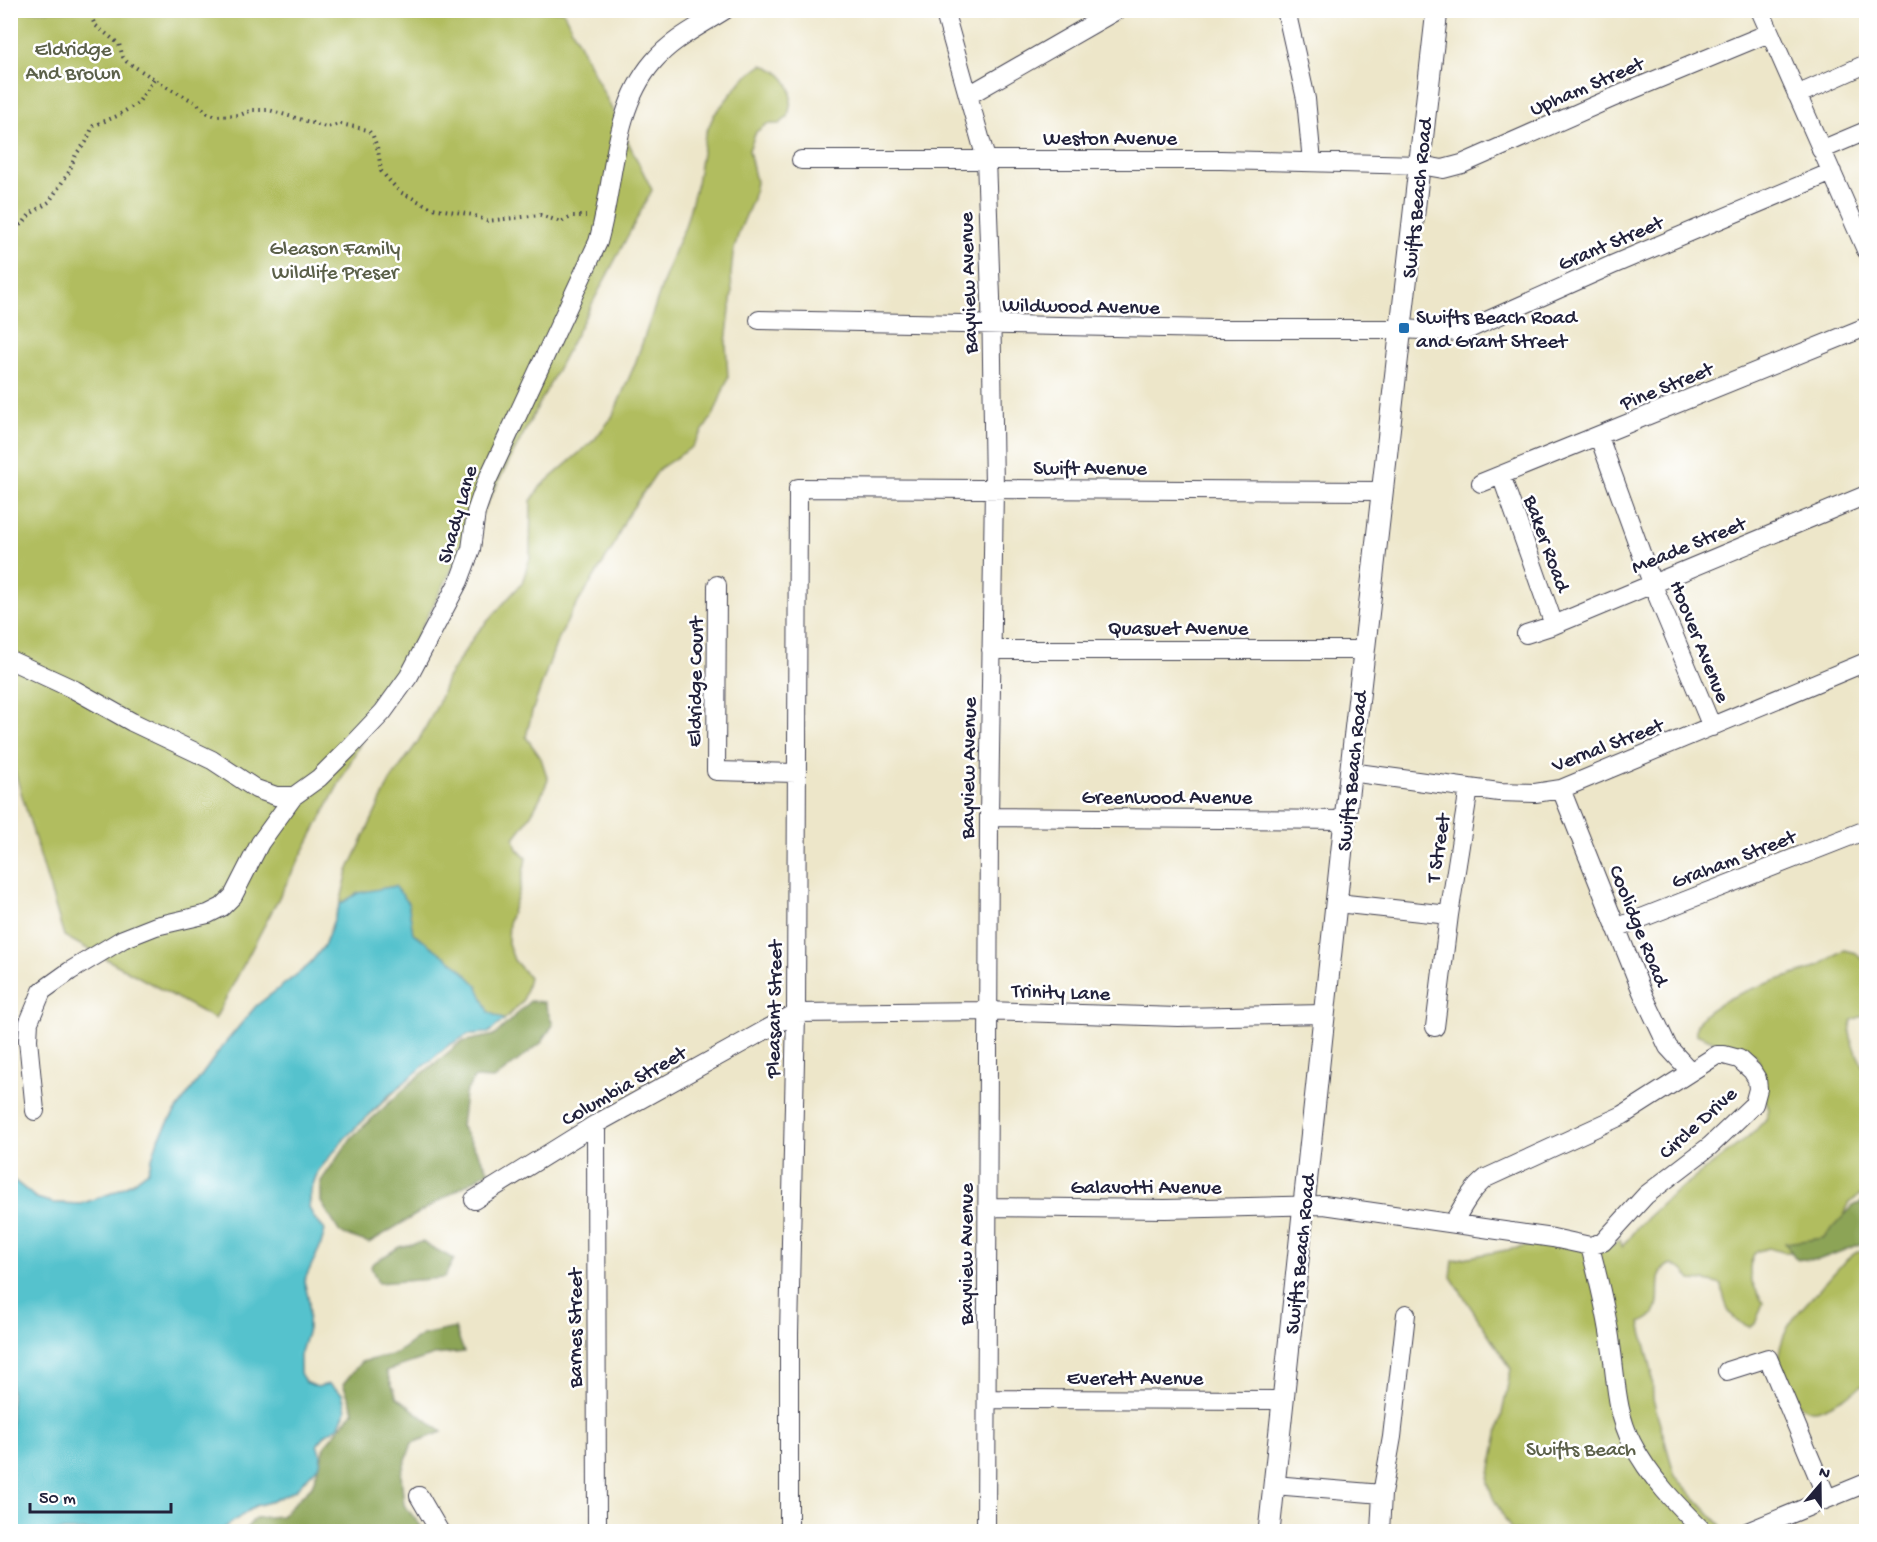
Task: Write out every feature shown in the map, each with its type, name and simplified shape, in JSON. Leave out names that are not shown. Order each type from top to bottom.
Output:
[{"type":"street","name":"Shady Lane","points":[[35,1112],[28,1031],[31,1013],[42,991],[123,939],[156,926],[208,914],[222,907],[233,896],[260,843],[294,796],[319,778],[383,712],[409,676],[459,581],[471,549],[476,512],[486,483],[598,242],[617,140],[634,91],[653,62],[684,35],[725,10]]},
{"type":"street","name":"Bayview Avenue","points":[[944,10],[986,159],[992,326],[994,488],[989,817],[986,1532]]},
{"type":"street","points":[[969,94],[1117,10]]},
{"type":"street","points":[[1286,10],[1306,99],[1312,162]]},
{"type":"street","name":"Swifts Beach Road","points":[[1269,1532],[1350,772],[1437,10]]},
{"type":"street","points":[[1760,10],[1821,150],[1865,242]]},
{"type":"street","name":"Upham Street","points":[[1420,165],[1443,169],[1462,164],[1612,98],[1769,33]]},
{"type":"street","points":[[1797,95],[1866,64]]},
{"type":"street","points":[[1821,150],[1866,131]]},
{"type":"street","name":"Weston Avenue","points":[[801,160],[1221,160],[1420,165]]},
{"type":"street","name":"Grant Street","points":[[1401,329],[1462,332],[1612,265],[1832,172]]},
{"type":"street","name":"Wildwood Avenue","points":[[759,320],[992,326],[1401,329]]},
{"type":"street","name":"Pine Street","points":[[1481,483],[1866,327]]},
{"type":"street","name":"Hoover Avenue","points":[[1599,437],[1652,583],[1712,727]]},
{"type":"street","name":"Baker Road","points":[[1501,476],[1554,625]]},
{"type":"street","name":"Swift Avenue","points":[[798,488],[1383,491]]},
{"type":"street","name":"Pleasant Street","points":[[789,1532],[789,1334],[796,1013],[798,488]]},
{"type":"street","name":"Meade Street","points":[[1526,634],[1554,625],[1866,495]]},
{"type":"street","name":"Eldridge Court","points":[[717,585],[716,771],[796,772]]},
{"type":"street","name":"Quasuet Avenue","points":[[991,650],[1365,650]]},
{"type":"street","points":[[10,660],[75,690],[132,722],[212,760],[256,789],[276,796],[294,796]]},
{"type":"street","name":"Vernal Street","points":[[1350,772],[1469,788],[1535,794],[1561,789],[1866,662]]},
{"type":"street","name":"T Street","points":[[1435,1027],[1449,915],[1469,788]]},
{"type":"street","name":"Coolidge Road","points":[[1561,789],[1642,992],[1668,1047],[1690,1071]]},
{"type":"street","name":"Greenwood Avenue","points":[[989,817],[1345,820]]},
{"type":"street","name":"Graham Street","points":[[1616,928],[1866,830]]},
{"type":"street","name":"T Street","points":[[1337,903],[1449,915]]},
{"type":"street","name":"Trinity Lane","points":[[796,1013],[988,1011],[1178,1017],[1324,1014]]},
{"type":"street","name":"Columbia Street","points":[[474,1200],[596,1124],[796,1013]]},
{"type":"street","name":"Circle Drive","points":[[1453,1223],[1467,1198],[1486,1178],[1623,1115],[1717,1055],[1739,1059],[1752,1071],[1757,1080],[1758,1089],[1754,1104],[1710,1146],[1646,1195],[1603,1242],[1590,1246]]},
{"type":"street","name":"Barnes Street","points":[[596,1124],[597,1532]]},
{"type":"street","points":[[1304,1206],[1324,1205],[1453,1223],[1562,1239],[1590,1246],[1602,1293],[1619,1404],[1631,1442],[1666,1493],[1704,1532]]},
{"type":"street","name":"Galavotti Avenue","points":[[988,1207],[1165,1209],[1304,1206]]},
{"type":"street","points":[[1380,1532],[1382,1494],[1392,1437],[1406,1314]]},
{"type":"street","points":[[1727,1371],[1768,1358],[1827,1498]]},
{"type":"street","name":"Everett Avenue","points":[[987,1399],[1283,1400]]},
{"type":"street","points":[[1747,1532],[1866,1483]]},
{"type":"street","points":[[1274,1485],[1382,1494]]},
{"type":"street","points":[[419,1496],[440,1532]]},
{"type":"path","points":[[88,10],[95,25],[119,44],[127,62],[195,102],[208,113],[216,116],[240,115],[252,111],[269,110],[326,127],[341,124],[368,130],[378,150],[381,171],[400,192],[432,208],[473,215],[487,221],[540,215],[561,222],[573,216],[584,215],[603,224]]},
{"type":"path","points":[[10,232],[24,222],[30,214],[49,202],[69,172],[76,154],[86,142],[93,126],[117,116],[138,102],[154,79]]},
{"type":"green space","name":"Gleason Family Wildlife Preser","points":[[10,11],[563,11],[652,190],[215,1019],[64,936],[11,759]]},
{"type":"green space","points":[[762,65],[776,71],[784,78],[790,88],[791,99],[788,117],[779,124],[767,124],[756,132],[749,150],[756,182],[753,199],[733,253],[732,293],[726,343],[728,378],[714,414],[692,447],[659,469],[626,518],[612,549],[572,612],[556,644],[532,712],[526,737],[541,758],[548,780],[534,810],[514,838],[517,849],[526,858],[520,889],[509,921],[508,943],[514,960],[529,977],[523,1001],[488,1033],[469,1034],[449,1045],[420,1068],[345,1138],[318,1171],[311,1190],[309,1208],[325,1230],[320,1247],[304,1281],[309,1301],[308,1329],[300,1355],[300,1373],[305,1382],[317,1387],[329,1384],[342,1394],[346,1410],[338,1427],[326,1434],[317,1445],[321,1455],[320,1464],[295,1490],[273,1501],[255,1506],[220,1531],[10,1179],[36,1198],[53,1203],[81,1204],[132,1183],[148,1171],[158,1140],[171,1118],[222,1047],[256,1006],[308,966],[324,946],[340,904],[348,871],[390,781],[417,743],[438,704],[447,678],[476,634],[522,583],[530,558],[531,501],[541,486],[595,439],[612,417],[635,364],[674,251],[685,227],[697,183],[705,135],[714,115],[743,79]]},
{"type":"green space","name":"Swifts Beach","points":[[1844,950],[1856,953],[1866,962],[1866,1015],[1852,1020],[1850,1033],[1853,1046],[1866,1072],[1866,1193],[1858,1196],[1849,1204],[1837,1230],[1807,1253],[1783,1252],[1768,1248],[1755,1252],[1750,1272],[1753,1284],[1763,1303],[1755,1324],[1750,1327],[1737,1320],[1729,1311],[1722,1285],[1691,1280],[1683,1270],[1671,1264],[1663,1269],[1660,1276],[1656,1311],[1650,1318],[1640,1323],[1652,1371],[1653,1399],[1675,1476],[1726,1531],[1512,1531],[1493,1498],[1488,1483],[1511,1369],[1451,1277],[1453,1260],[1539,1244],[1612,1245],[1620,1239],[1622,1247],[1638,1226],[1667,1199],[1753,1133],[1766,1119],[1769,1110],[1765,1098],[1764,1076],[1756,1055],[1734,1050],[1696,1034],[1698,1022],[1708,1011],[1724,1001],[1812,969]]},
{"type":"green space","points":[[530,1001],[544,1002],[553,1025],[541,1043],[494,1079],[474,1078],[465,1094],[461,1126],[489,1171],[369,1243],[340,1233],[321,1202],[321,1181],[352,1137],[413,1081],[461,1042],[495,1035]]},
{"type":"green space","points":[[1866,1200],[1866,1242],[1818,1260],[1796,1259],[1785,1243],[1823,1238],[1853,1206]]},
{"type":"green space","points":[[422,1242],[454,1259],[444,1278],[378,1283],[371,1267],[372,1264],[399,1247]]},
{"type":"green space","points":[[1866,1248],[1866,1383],[1833,1403],[1810,1410],[1790,1397],[1780,1380],[1779,1359],[1783,1338],[1804,1305],[1839,1267],[1854,1254]]},
{"type":"green space","points":[[455,1328],[464,1352],[434,1355],[386,1371],[397,1397],[442,1432],[412,1443],[401,1474],[404,1505],[425,1531],[243,1532],[255,1518],[281,1516],[312,1486],[326,1444],[354,1411],[343,1384],[361,1362],[395,1354],[422,1335]]},
{"type":"water","points":[[395,886],[408,902],[413,933],[457,965],[477,985],[489,1012],[504,1020],[488,1033],[469,1034],[449,1045],[389,1095],[345,1138],[318,1171],[311,1190],[309,1208],[325,1230],[320,1247],[304,1281],[309,1301],[308,1329],[300,1355],[300,1373],[305,1382],[317,1387],[329,1384],[342,1394],[346,1410],[338,1427],[326,1434],[317,1445],[321,1455],[320,1464],[295,1490],[273,1501],[255,1506],[220,1531],[11,1531],[11,1179],[36,1198],[53,1203],[81,1204],[112,1193],[132,1183],[148,1171],[158,1140],[171,1118],[222,1047],[256,1006],[308,966],[324,946],[340,904],[358,893]]},
{"type":"place","name":"Swifts Beach Road and Grant Street","points":[[1404,328]]},
{"type":"park label","name":"Eldridge And Brown","points":[[73,60]]}]
